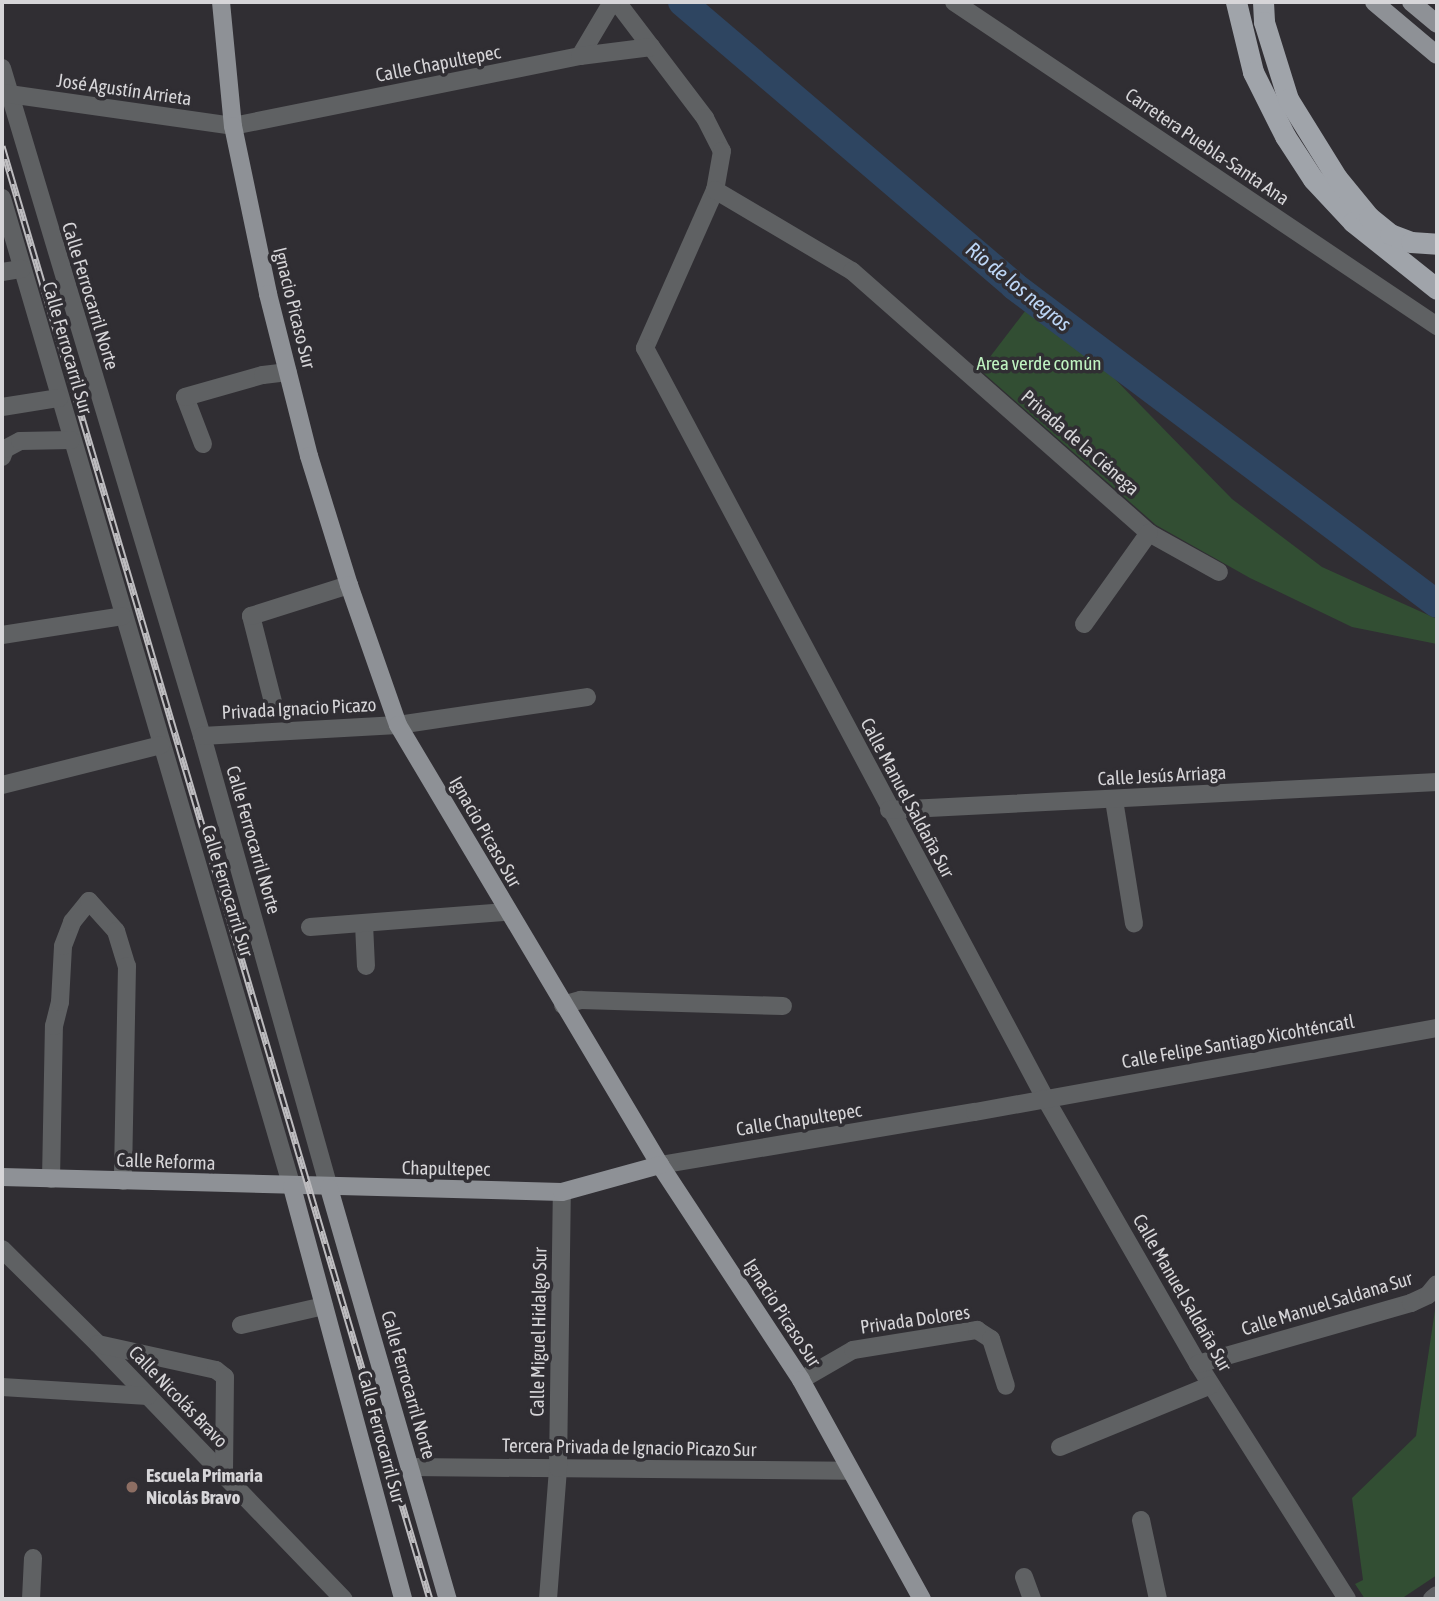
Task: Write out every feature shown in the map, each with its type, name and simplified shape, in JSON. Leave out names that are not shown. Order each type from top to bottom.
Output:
[{"type":"highway","points":[[1236,2],[1253,72],[1285,136],[1312,179],[1353,222],[1437,289]]},
{"type":"highway","points":[[1264,2],[1264,22],[1288,99],[1336,178],[1369,217],[1390,234],[1411,242],[1437,244]]},
{"type":"main road","name":"Ignacio Picaso Sur","points":[[221,2],[233,127],[268,294],[309,456],[349,586],[398,725],[506,912],[660,1165],[802,1380],[849,1471],[922,1599]]},
{"type":"main road","points":[[1374,2],[1437,55]]},
{"type":"main road","points":[[1411,2],[1437,24]]},
{"type":"main road","name":"Calle Chapultepec","points":[[562,1192],[660,1165]]},
{"type":"main road","name":"Calle Reforma","points":[[2,1178],[329,1188]]},
{"type":"main road","name":"Calle Ferrocarril Sur","points":[[292,1187],[403,1599]]},
{"type":"main road","name":"Chapultepec","points":[[329,1188],[562,1192]]},
{"type":"main road","name":"Calle Ferrocarril Norte","points":[[329,1188],[448,1599]]},
{"type":"street","points":[[580,56],[612,2]]},
{"type":"street","name":"Calle Manuel Saldaña Sur","points":[[617,2],[705,118],[722,151],[715,190],[645,348],[889,810],[1045,1098],[1198,1364],[1347,1599]]},
{"type":"street","name":"Carretera Puebla-Santa Ana","points":[[954,2],[1437,326]]},
{"type":"street","name":"Calle Chapultepec","points":[[233,127],[580,56],[652,47]]},
{"type":"street","name":"Calle Ferrocarril Norte","points":[[2,68],[5,94],[202,736],[329,1188]]},
{"type":"street","name":"José Agustín Arrieta","points":[[5,94],[233,127]]},
{"type":"street","name":"Privada de la Ciénega","points":[[715,190],[852,271],[1149,533],[1219,572]]},
{"type":"street","name":"Calle Ferrocarril Sur","points":[[2,198],[292,1187]]},
{"type":"street","points":[[2,272],[22,269]]},
{"type":"street","points":[[203,444],[185,397],[288,372]]},
{"type":"street","points":[[2,407],[59,398]]},
{"type":"street","points":[[2,457],[5,449],[20,441],[71,440]]},
{"type":"street","points":[[1084,624],[1149,533]]},
{"type":"street","points":[[273,702],[251,616],[349,586]]},
{"type":"street","points":[[2,635],[123,616]]},
{"type":"street","name":"Privada Ignacio Picazo","points":[[202,736],[398,725],[587,697]]},
{"type":"street","points":[[2,785],[161,744]]},
{"type":"street","name":"Calle Jesús Arriaga","points":[[889,810],[1437,782]]},
{"type":"street","points":[[1114,800],[1134,923]]},
{"type":"street","points":[[51,1179],[54,1026],[60,1002],[63,946],[72,922],[89,901],[116,931],[127,966],[123,1181]]},
{"type":"street","points":[[310,927],[506,912]]},
{"type":"street","points":[[365,924],[366,966]]},
{"type":"street","points":[[563,1005],[581,1000],[783,1006]]},
{"type":"street","name":"Calle Felipe Santiago Xicohténcatl","points":[[1045,1098],[1437,1028]]},
{"type":"street","name":"Calle Chapultepec","points":[[660,1165],[1045,1098]]},
{"type":"street","name":"Calle Miguel Hidalgo Sur","points":[[548,1599],[558,1468],[562,1192]]},
{"type":"street","name":"Calle Nicolás Bravo","points":[[2,1249],[98,1344],[343,1599]]},
{"type":"street","name":"Calle Manuel Saldana Sur","points":[[1198,1364],[1433,1290]]},
{"type":"street","points":[[241,1325],[324,1306]]},
{"type":"street","name":"Privada Dolores","points":[[802,1380],[853,1349],[977,1330],[991,1339],[1006,1386]]},
{"type":"street","name":"Calle Nicolás Bravo","points":[[98,1344],[216,1370],[225,1377],[224,1476]]},
{"type":"street","points":[[1059,1447],[1211,1385]]},
{"type":"street","points":[[2,1387],[148,1396]]},
{"type":"street","name":"Tercera Privada de Ignacio Picazo Sur","points":[[410,1467],[849,1471]]},
{"type":"street","points":[[1141,1520],[1158,1599]]},
{"type":"street","points":[[31,1599],[33,1558]]},
{"type":"street","points":[[1024,1577],[1032,1599]]},
{"type":"street","points":[[1432,1599],[1437,1595]]},
{"type":"green space","name":"Area verde común","points":[[1032,302],[1070,333],[1232,499],[1322,567],[1437,619],[1437,644],[1352,627],[1250,578],[1156,525],[980,370]]},
{"type":"green space","points":[[1437,1297],[1437,1575],[1401,1599],[1365,1599],[1355,1584],[1363,1580],[1352,1498],[1416,1436]]},
{"type":"waterway","name":"Rio de los negros","points":[[682,2],[1014,286],[1437,604]]},
{"type":"railway","points":[[2,146],[430,1599]]},
{"type":"place","name":"Escuela Primaria Nicolás Bravo","points":[[132,1487]]}]
